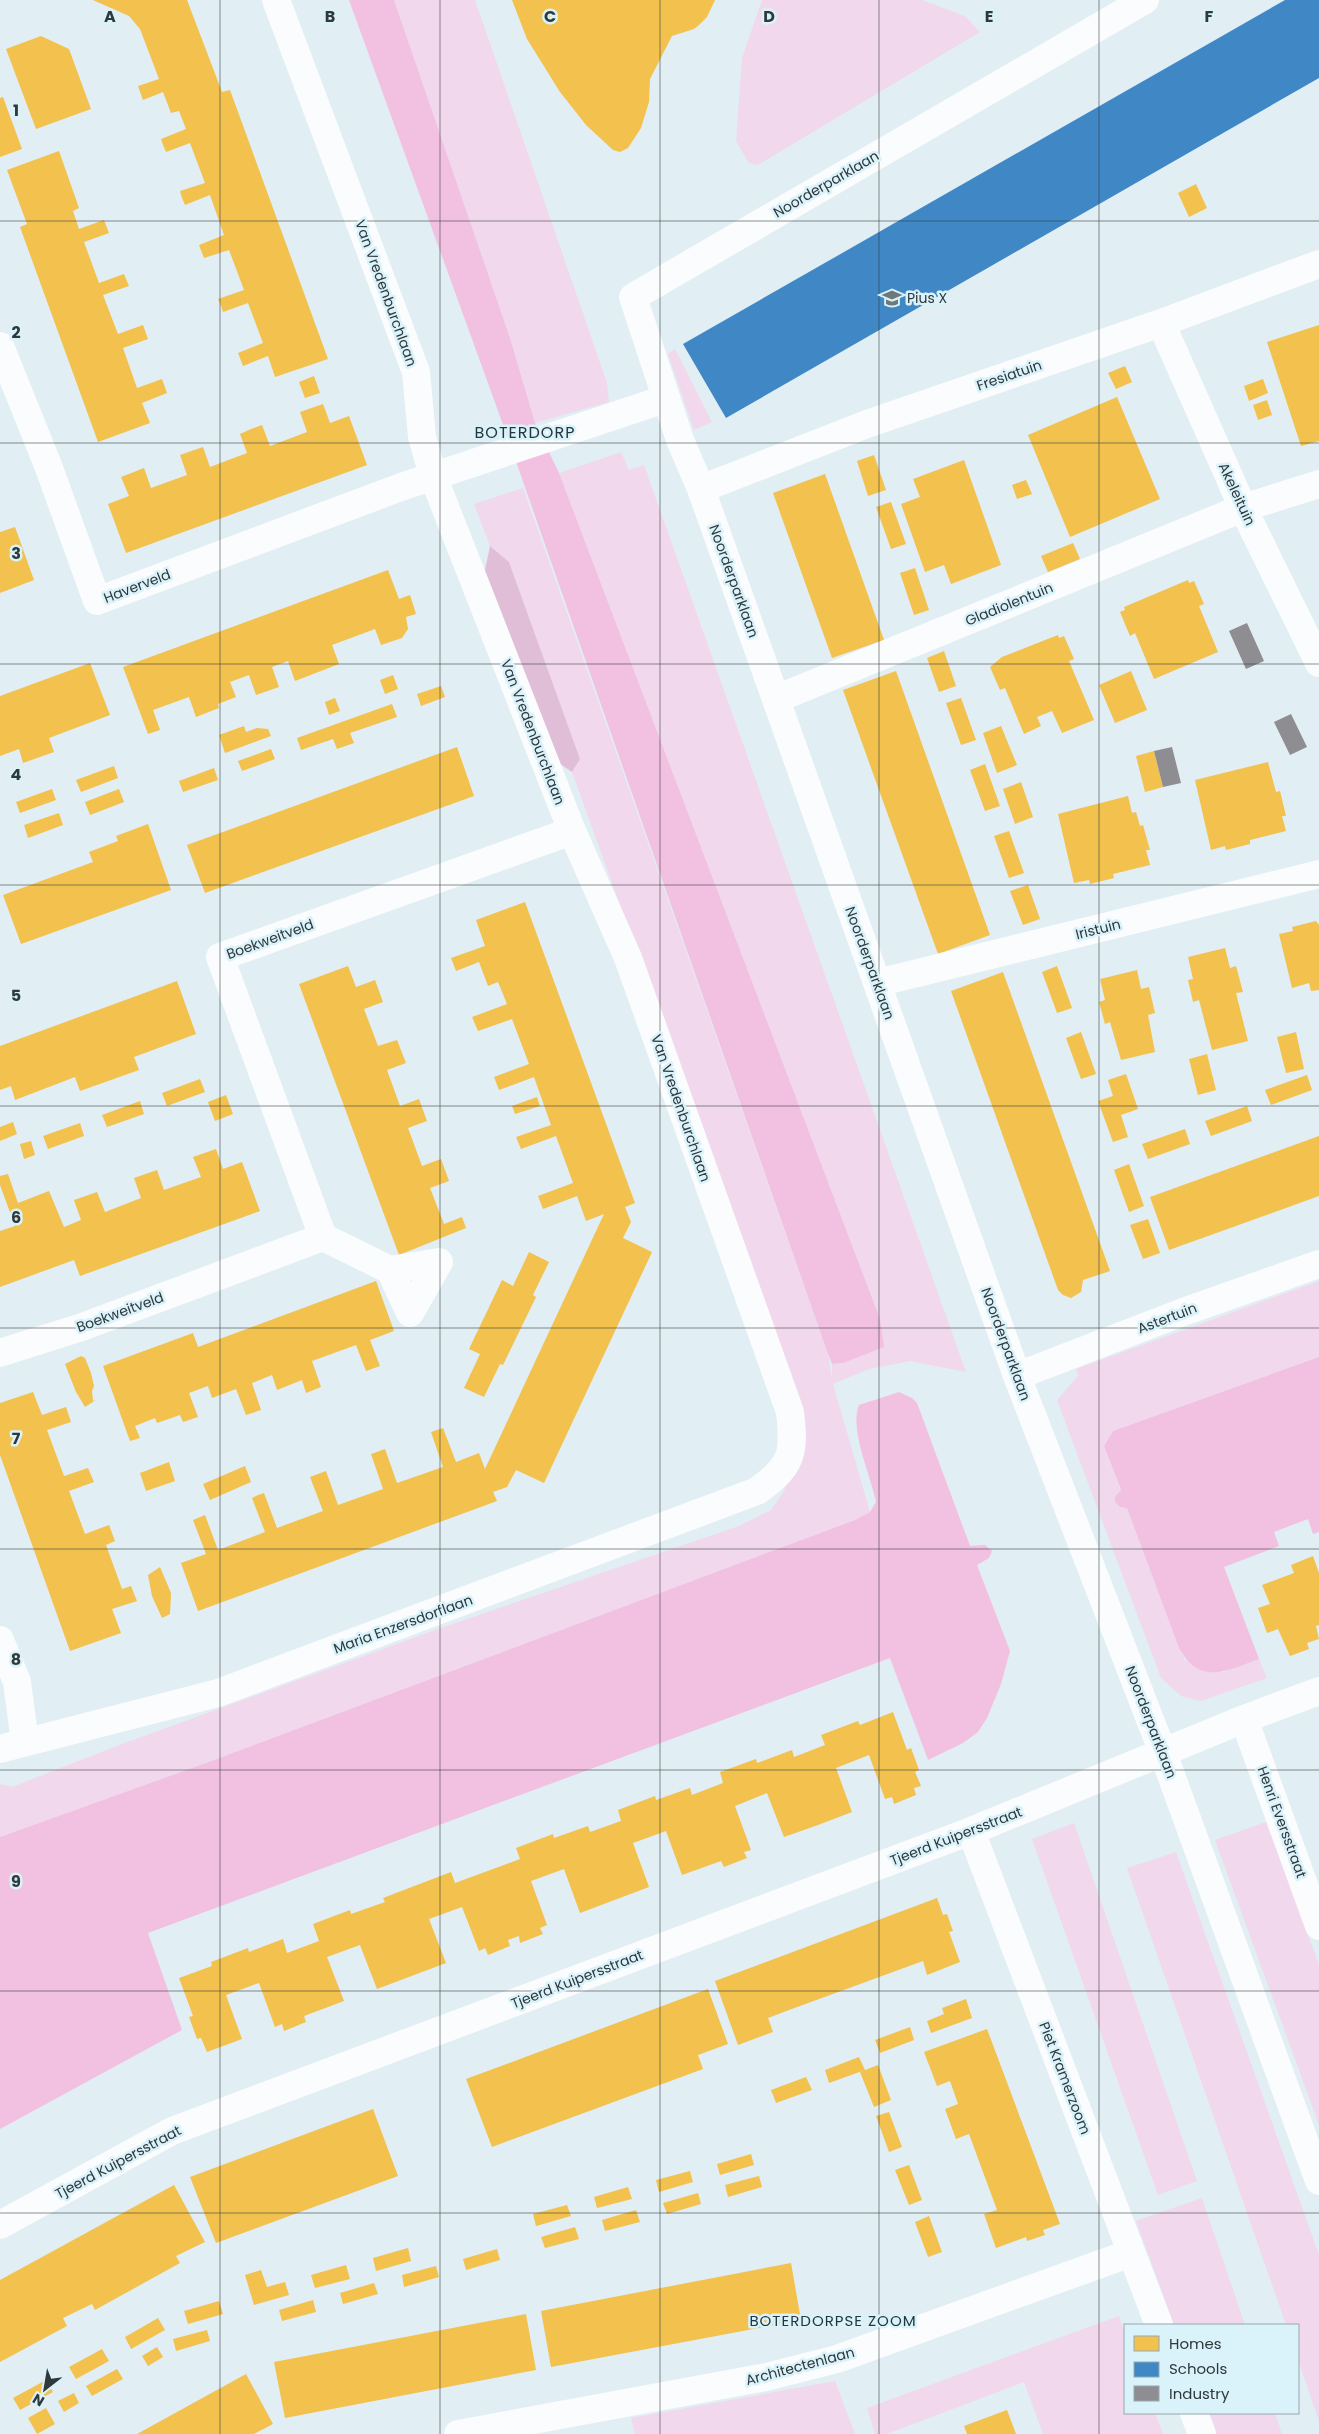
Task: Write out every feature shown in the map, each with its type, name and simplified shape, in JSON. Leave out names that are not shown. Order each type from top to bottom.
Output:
[{"type":"street","name":"Van Vredenburchlaan","points":[[276,0],[416,372],[422,438],[433,476],[572,831],[628,958],[790,1412],[793,1435],[789,1462]]},
{"type":"street","name":"Noorderparklaan","points":[[1145,0],[633,297],[665,399],[701,489],[1017,1376],[1163,1753],[1319,2181]]},
{"type":"street","name":"Fresiatuin","points":[[701,489],[867,424],[1161,323],[1319,264]]},
{"type":"street","name":"Akeleituin","points":[[1161,323],[1243,508],[1319,663]]},
{"type":"street","name":"Haverveld","points":[[0,346],[49,468],[97,601],[433,476]]},
{"type":"street","points":[[433,476],[637,410],[665,399]]},
{"type":"street","name":"Gladiolentuin","points":[[776,699],[1243,508],[1319,484]]},
{"type":"street","name":"Boekweitveld","points":[[0,1353],[82,1327],[323,1237],[220,957],[572,831]]},
{"type":"street","name":"Iristuin","points":[[877,983],[1319,874]]},
{"type":"street","points":[[323,1237],[390,1270]]},
{"type":"street","name":"Astertuin","points":[[1017,1376],[1183,1312],[1319,1264]]},
{"type":"street","name":"Maria Enzersdorflaan","points":[[13,1746],[227,1690],[757,1491],[777,1477],[789,1462]]},
{"type":"street","points":[[0,1640],[16,1682],[13,1746]]},
{"type":"street","name":"Tjeerd Kuipersstraat","points":[[0,2225],[172,2131],[971,1831],[1244,1719],[1319,1691]]},
{"type":"street","name":"Henri Eversstraat","points":[[1244,1719],[1319,1926]]},
{"type":"street","name":"Piet Kramerzoom","points":[[971,1831],[1159,2324]]},
{"type":"street","name":"Architectenlaan","points":[[458,2434],[766,2377],[837,2359],[1131,2253]]},
{"type":"street","points":[[1194,2414],[1202,2434]]},
{"type":"shaded area","points":[[349,0],[394,0],[510,338],[535,423],[559,473],[880,1319],[884,1347],[843,1363],[832,1364],[828,1354],[505,430]]},
{"type":"shaded area","points":[[394,0],[475,0],[607,383],[609,402],[535,423],[510,338]]},
{"type":"shaded area","points":[[762,0],[922,0],[965,16],[980,32],[758,165],[749,163],[736,141],[742,58]]},
{"type":"shaded area","points":[[675,349],[712,422],[694,430],[668,354]]},
{"type":"shaded area","points":[[621,452],[629,470],[644,465],[966,1372],[910,1361],[869,1369],[833,1384],[870,1512],[855,1520],[206,1763],[0,1837],[0,1784],[12,1787],[122,1744],[438,1629],[739,1526],[771,1510],[784,1491],[797,1458],[795,1391],[572,772],[580,759],[509,562],[490,546],[474,504],[523,488],[828,1354],[832,1379],[832,1364],[843,1363],[880,1319],[559,473]]},
{"type":"shaded area","points":[[490,546],[509,562],[580,759],[572,772],[550,757],[481,589]]},
{"type":"shaded area","points":[[1319,1281],[1319,1357],[1113,1431],[1104,1446],[1185,1660],[1223,1672],[1259,1659],[1267,1678],[1201,1701],[1181,1696],[1161,1678],[1057,1400],[1078,1376],[1076,1369]]},
{"type":"shaded area","points":[[1319,1357],[1319,1532],[1313,1534],[1308,1519],[1274,1532],[1279,1546],[1224,1567],[1259,1659],[1225,1671],[1205,1671],[1187,1660],[1179,1648],[1127,1508],[1120,1507],[1115,1502],[1115,1497],[1121,1490],[1104,1446],[1113,1431]]},
{"type":"shaded area","points":[[899,1392],[912,1398],[917,1403],[970,1546],[985,1545],[992,1551],[989,1558],[977,1565],[1010,1651],[1001,1684],[987,1718],[978,1732],[963,1743],[928,1760],[890,1658],[148,1933],[182,2030],[0,2129],[0,1837],[206,1763],[855,1520],[870,1512],[876,1502],[859,1439],[857,1415],[859,1405]]},
{"type":"shaded area","points":[[1266,1822],[1319,1965],[1319,2125],[1215,1840]]},
{"type":"shaded area","points":[[1074,1823],[1197,2181],[1158,2195],[1032,1839]]},
{"type":"shaded area","points":[[1176,1852],[1319,2255],[1319,2421],[1299,2363],[1299,2324],[1286,2324],[1127,1868]]},
{"type":"shaded area","points":[[1202,2198],[1245,2324],[1174,2324],[1136,2221]]},
{"type":"shaded area","points":[[1119,2316],[1124,2331],[1124,2414],[1155,2414],[1163,2434],[1043,2434],[1024,2382],[887,2434],[875,2434],[867,2408]]},
{"type":"shaded area","points":[[835,2381],[855,2434],[635,2434],[631,2418]]},
{"type":"shaded area","points":[[1207,2414],[1275,2414],[1282,2434],[1215,2434]]},
{"type":"building: Homes","points":[[93,0],[187,0],[222,92],[230,90],[328,359],[275,377],[268,356],[243,366],[238,353],[263,343],[248,303],[223,312],[218,299],[244,290],[229,250],[204,258],[199,245],[224,235],[210,195],[185,205],[182,198],[180,191],[205,183],[190,143],[166,152],[163,145],[161,139],[186,129],[179,111],[171,113],[163,92],[143,100],[138,86],[159,79],[140,29],[129,16]]},
{"type":"building: Homes","points":[[512,0],[715,0],[707,17],[699,25],[694,29],[672,36],[650,79],[649,102],[641,128],[628,148],[620,152],[613,150],[586,125],[560,92],[527,39]]},
{"type":"building: Homes","points":[[41,36],[69,49],[91,109],[36,129],[6,49]]},
{"type":"building: Homes","points":[[3,97],[22,149],[0,157],[0,98]]},
{"type":"building: Homes","points":[[59,151],[79,208],[73,211],[79,229],[104,220],[109,233],[84,242],[99,283],[124,274],[129,286],[103,295],[118,334],[143,325],[148,339],[123,348],[137,388],[162,379],[167,393],[142,403],[150,423],[98,442],[20,227],[27,224],[7,170]]},
{"type":"building: Homes","points":[[1196,184],[1207,208],[1189,217],[1178,193]]},
{"type":"building: Homes","points":[[1319,325],[1319,441],[1301,446],[1267,342]]},
{"type":"building: Homes","points":[[1125,366],[1132,382],[1116,389],[1108,373]]},
{"type":"building: Homes","points":[[314,376],[320,393],[305,398],[299,382]]},
{"type":"building: Homes","points":[[1263,379],[1268,393],[1249,401],[1244,386]]},
{"type":"building: Homes","points":[[1117,397],[1160,499],[1070,537],[1028,435]]},
{"type":"building: Homes","points":[[1267,400],[1272,415],[1258,420],[1253,405]]},
{"type":"building: Homes","points":[[323,404],[330,423],[349,416],[367,465],[126,553],[108,504],[129,496],[121,477],[144,468],[151,488],[187,475],[180,455],[203,447],[210,467],[247,453],[240,434],[262,425],[270,446],[307,432],[300,412]]},
{"type":"building: Homes","points":[[874,455],[886,490],[868,496],[857,461]]},
{"type":"building: Homes","points":[[964,460],[1001,565],[951,584],[944,565],[925,572],[901,504],[920,497],[913,479]]},
{"type":"building: Homes","points":[[825,474],[884,640],[832,658],[773,493]]},
{"type":"building: Homes","points":[[1026,480],[1032,494],[1017,499],[1012,485]]},
{"type":"building: Homes","points":[[891,502],[906,544],[891,549],[876,507]]},
{"type":"building: Homes","points":[[15,527],[34,580],[0,593],[0,532]]},
{"type":"building: Homes","points":[[1073,543],[1080,559],[1048,572],[1041,556]]},
{"type":"building: Homes","points":[[915,568],[929,610],[914,615],[900,573]]},
{"type":"building: Homes","points":[[388,570],[399,599],[410,595],[416,614],[406,617],[408,629],[402,638],[381,645],[375,629],[332,645],[339,664],[295,681],[288,661],[272,667],[279,687],[256,695],[249,675],[230,682],[236,697],[218,704],[219,708],[196,717],[189,697],[153,710],[160,730],[148,734],[123,667]]},
{"type":"building: Homes","points":[[1188,580],[1189,583],[1194,581],[1204,604],[1199,606],[1218,652],[1154,679],[1135,633],[1130,636],[1120,612],[1125,610],[1124,607]]},
{"type":"building: Homes","points":[[1058,635],[1059,638],[1064,636],[1074,659],[1069,661],[1094,720],[1062,733],[1052,711],[1037,717],[1041,726],[1024,734],[1005,688],[1000,690],[990,667],[1002,657]]},
{"type":"building: Homes","points":[[944,651],[956,686],[939,692],[927,658]]},
{"type":"building: Homes","points":[[90,663],[110,715],[49,738],[54,752],[23,763],[19,749],[0,756],[0,696]]},
{"type":"building: Homes","points":[[896,671],[990,935],[938,954],[843,690]]},
{"type":"building: Homes","points":[[1131,671],[1147,710],[1115,723],[1099,685]]},
{"type":"building: Homes","points":[[393,675],[398,689],[385,694],[380,680]]},
{"type":"building: Homes","points":[[441,686],[445,697],[421,706],[417,694]]},
{"type":"building: Homes","points":[[335,698],[340,711],[329,715],[325,702]]},
{"type":"building: Homes","points":[[961,698],[976,740],[961,745],[946,703]]},
{"type":"building: Homes","points":[[392,704],[397,717],[350,733],[354,743],[337,749],[333,739],[301,750],[297,738]]},
{"type":"building: Homes","points":[[244,726],[246,732],[257,728],[268,729],[271,736],[225,753],[219,735]]},
{"type":"building: Homes","points":[[1001,726],[1017,765],[997,773],[983,733]]},
{"type":"building: Homes","points":[[457,747],[474,796],[205,893],[187,845]]},
{"type":"building: Homes","points":[[271,749],[275,759],[242,771],[238,761]]},
{"type":"building: Homes","points":[[1154,751],[1163,787],[1145,792],[1136,756]]},
{"type":"building: Homes","points":[[1268,762],[1276,792],[1280,791],[1286,816],[1282,816],[1286,831],[1250,840],[1250,844],[1226,850],[1225,846],[1211,850],[1195,780]]},
{"type":"building: Homes","points":[[985,764],[1000,806],[985,811],[970,770]]},
{"type":"building: Homes","points":[[114,766],[118,778],[81,792],[76,780]]},
{"type":"building: Homes","points":[[214,768],[218,780],[183,792],[179,781]]},
{"type":"building: Homes","points":[[1021,782],[1033,817],[1015,824],[1003,789]]},
{"type":"building: Homes","points":[[52,789],[56,800],[20,813],[16,802]]},
{"type":"building: Homes","points":[[119,789],[124,802],[90,815],[85,802]]},
{"type":"building: Homes","points":[[1128,796],[1132,813],[1136,812],[1140,826],[1143,825],[1150,850],[1146,850],[1150,865],[1113,874],[1114,878],[1090,884],[1089,880],[1074,883],[1058,814]]},
{"type":"building: Homes","points":[[59,813],[63,825],[28,838],[24,825]]},
{"type":"building: Homes","points":[[148,824],[171,890],[21,944],[3,895],[93,862],[89,852],[118,841],[116,836]]},
{"type":"building: Homes","points":[[1009,831],[1024,873],[1009,878],[994,836]]},
{"type":"building: Homes","points":[[1028,885],[1040,919],[1023,925],[1010,891]]},
{"type":"building: Homes","points":[[525,902],[635,1203],[625,1207],[631,1222],[623,1238],[652,1252],[544,1483],[516,1470],[507,1487],[493,1492],[497,1501],[198,1611],[181,1563],[206,1554],[193,1520],[205,1515],[218,1550],[265,1532],[252,1498],[258,1495],[264,1493],[277,1528],[323,1511],[310,1477],[326,1471],[338,1505],[383,1489],[371,1454],[385,1449],[397,1483],[443,1467],[431,1432],[443,1428],[456,1462],[479,1453],[485,1469],[604,1214],[586,1221],[577,1196],[543,1209],[538,1196],[573,1183],[556,1136],[521,1149],[516,1137],[551,1125],[534,1077],[499,1090],[494,1077],[529,1064],[512,1019],[478,1031],[472,1017],[507,1004],[498,982],[488,986],[479,962],[456,971],[451,958],[485,946],[476,920]]},
{"type":"building: Homes","points":[[1316,921],[1319,925],[1319,990],[1311,991],[1309,983],[1292,988],[1279,934],[1293,931],[1292,927]]},
{"type":"building: Homes","points":[[1225,948],[1230,968],[1236,966],[1243,992],[1236,993],[1248,1041],[1212,1050],[1199,1000],[1193,1002],[1188,980],[1193,979],[1188,957]]},
{"type":"building: Homes","points":[[348,966],[356,987],[375,980],[383,1002],[364,1009],[378,1046],[397,1040],[406,1063],[387,1070],[400,1106],[419,1099],[427,1121],[408,1128],[422,1166],[441,1159],[449,1181],[430,1188],[444,1224],[462,1217],[466,1228],[399,1255],[299,984]]},
{"type":"building: Homes","points":[[1057,966],[1072,1008],[1057,1013],[1042,972]]},
{"type":"building: Homes","points":[[1137,970],[1141,989],[1149,987],[1155,1013],[1148,1015],[1155,1052],[1121,1060],[1110,1022],[1105,1024],[1099,1002],[1105,1000],[1100,979]]},
{"type":"building: Homes","points":[[1003,972],[1110,1271],[1083,1280],[1081,1292],[1071,1298],[1063,1295],[1058,1290],[951,991]]},
{"type":"building: Homes","points":[[177,981],[196,1034],[134,1057],[139,1070],[80,1091],[75,1077],[15,1100],[11,1086],[0,1090],[0,1046]]},
{"type":"building: Homes","points":[[1081,1032],[1096,1074],[1081,1079],[1066,1038]]},
{"type":"building: Homes","points":[[1296,1032],[1304,1069],[1286,1073],[1277,1037]]},
{"type":"building: Homes","points":[[1207,1054],[1216,1090],[1198,1095],[1189,1059]]},
{"type":"building: Homes","points":[[1126,1074],[1138,1109],[1121,1115],[1128,1137],[1113,1142],[1098,1101],[1113,1096],[1108,1080]]},
{"type":"building: Homes","points":[[1307,1075],[1312,1090],[1271,1105],[1265,1090]]},
{"type":"building: Homes","points":[[200,1079],[205,1092],[167,1106],[162,1093]]},
{"type":"building: Homes","points":[[226,1095],[233,1114],[215,1121],[208,1102]]},
{"type":"building: Homes","points":[[537,1097],[540,1106],[515,1114],[512,1106]]},
{"type":"building: Homes","points":[[140,1101],[144,1114],[107,1127],[102,1115]]},
{"type":"building: Homes","points":[[1247,1106],[1252,1121],[1211,1136],[1205,1121]]},
{"type":"building: Homes","points":[[13,1122],[17,1134],[0,1141],[0,1127]]},
{"type":"building: Homes","points":[[80,1123],[84,1136],[48,1149],[43,1136]]},
{"type":"building: Homes","points":[[1185,1129],[1190,1144],[1148,1159],[1142,1144]]},
{"type":"building: Homes","points":[[1319,1136],[1319,1196],[1169,1250],[1150,1197]]},
{"type":"building: Homes","points":[[31,1141],[35,1155],[24,1159],[20,1144]]},
{"type":"building: Homes","points":[[216,1149],[223,1169],[242,1162],[260,1211],[80,1276],[74,1260],[0,1287],[0,1231],[15,1226],[0,1185],[0,1176],[8,1174],[18,1203],[49,1191],[64,1227],[81,1220],[74,1200],[97,1192],[105,1212],[141,1198],[134,1178],[157,1170],[164,1190],[201,1177],[193,1157]]},
{"type":"building: Homes","points":[[1129,1164],[1144,1206],[1129,1212],[1114,1170]]},
{"type":"building: Homes","points":[[1148,1219],[1160,1253],[1143,1259],[1130,1225]]},
{"type":"building: Homes","points":[[529,1252],[549,1262],[533,1295],[536,1297],[503,1365],[500,1364],[484,1397],[464,1388],[480,1354],[469,1349],[502,1280],[513,1286]]},
{"type":"building: Homes","points":[[376,1281],[394,1331],[370,1340],[380,1366],[366,1371],[356,1345],[312,1361],[321,1387],[306,1393],[302,1380],[277,1390],[272,1375],[252,1383],[261,1410],[246,1415],[236,1389],[212,1398],[208,1386],[189,1393],[198,1417],[183,1422],[180,1415],[157,1423],[155,1418],[135,1426],[140,1438],[130,1441],[103,1366],[193,1333],[198,1347]]},
{"type":"building: Homes","points":[[81,1356],[85,1358],[91,1373],[94,1386],[92,1391],[93,1401],[96,1400],[85,1407],[76,1392],[65,1364]]},
{"type":"building: Homes","points":[[33,1392],[42,1415],[66,1407],[71,1422],[47,1430],[64,1476],[88,1468],[94,1482],[69,1491],[85,1534],[109,1525],[115,1541],[106,1545],[122,1589],[131,1586],[137,1601],[112,1609],[121,1633],[70,1651],[0,1455],[0,1403]]},
{"type":"building: Homes","points":[[169,1462],[175,1481],[146,1491],[140,1473]]},
{"type":"building: Homes","points":[[245,1466],[251,1482],[210,1500],[203,1484]]},
{"type":"building: Homes","points":[[1313,1556],[1319,1573],[1319,1625],[1316,1626],[1319,1639],[1307,1643],[1309,1649],[1290,1656],[1278,1629],[1267,1633],[1258,1608],[1270,1604],[1262,1585],[1294,1573],[1291,1565]]},
{"type":"building: Homes","points":[[160,1567],[171,1593],[170,1614],[162,1618],[152,1596],[148,1575]]},
{"type":"building: Homes","points":[[893,1712],[907,1750],[911,1748],[919,1770],[915,1772],[921,1786],[914,1788],[916,1795],[894,1804],[892,1797],[885,1799],[869,1755],[836,1768],[852,1812],[818,1825],[784,1837],[767,1793],[735,1806],[751,1850],[744,1852],[747,1858],[724,1867],[721,1861],[682,1875],[666,1831],[633,1843],[649,1887],[580,1913],[564,1869],[531,1881],[547,1925],[540,1928],[543,1934],[520,1943],[519,1936],[508,1940],[510,1946],[488,1955],[485,1948],[479,1951],[462,1907],[429,1919],[446,1963],[377,1989],[360,1945],[327,1957],[344,2001],[304,2016],[306,2022],[284,2031],[282,2024],[275,2027],[259,1983],[226,1995],[242,2039],[207,2052],[201,2038],[197,2039],[189,2017],[193,2016],[179,1978],[212,1966],[211,1962],[248,1948],[249,1952],[283,1939],[287,1953],[319,1941],[313,1924],[350,1910],[351,1914],[385,1902],[383,1898],[451,1872],[455,1883],[520,1859],[516,1848],[553,1834],[554,1838],[588,1826],[590,1832],[621,1821],[618,1810],[655,1796],[656,1800],[690,1788],[692,1795],[723,1783],[720,1772],[756,1759],[757,1763],[792,1750],[794,1757],[825,1745],[821,1735],[858,1721],[860,1725]]},
{"type":"building: Homes","points":[[937,1898],[943,1915],[947,1914],[953,1931],[949,1932],[960,1962],[927,1975],[923,1961],[789,2010],[768,2018],[773,2032],[738,2045],[715,1981]]},
{"type":"building: Homes","points":[[708,1989],[728,2044],[698,2055],[703,2069],[492,2147],[466,2079]]},
{"type":"building: Homes","points":[[966,1999],[972,2018],[931,2033],[927,2021],[944,2014],[942,2008]]},
{"type":"building: Homes","points":[[910,2027],[914,2040],[880,2053],[875,2040]]},
{"type":"building: Homes","points":[[987,2029],[1060,2224],[1043,2230],[1045,2235],[1027,2241],[1026,2237],[996,2248],[984,2214],[997,2210],[969,2134],[956,2139],[945,2109],[958,2104],[950,2081],[937,2086],[924,2052]]},
{"type":"building: Homes","points":[[859,2057],[865,2070],[829,2083],[825,2070]]},
{"type":"building: Homes","points":[[878,2065],[891,2100],[874,2107],[860,2072]]},
{"type":"building: Homes","points":[[806,2077],[812,2090],[776,2103],[771,2090]]},
{"type":"building: Homes","points":[[373,2109],[398,2176],[216,2243],[190,2177]]},
{"type":"building: Homes","points":[[889,2112],[902,2147],[889,2152],[876,2116]]},
{"type":"building: Homes","points":[[751,2154],[754,2165],[720,2175],[717,2164]]},
{"type":"building: Homes","points":[[909,2165],[922,2200],[909,2205],[895,2170]]},
{"type":"building: Homes","points":[[690,2171],[693,2182],[659,2192],[656,2180]]},
{"type":"building: Homes","points":[[759,2176],[762,2187],[728,2197],[725,2185]]},
{"type":"building: Homes","points":[[174,2185],[205,2242],[176,2256],[180,2263],[95,2310],[92,2304],[63,2318],[67,2326],[0,2362],[0,2280]]},
{"type":"building: Homes","points":[[628,2187],[632,2199],[597,2208],[594,2197]]},
{"type":"building: Homes","points":[[698,2193],[701,2204],[667,2214],[663,2203]]},
{"type":"building: Homes","points":[[567,2205],[571,2216],[536,2226],[533,2214]]},
{"type":"building: Homes","points":[[636,2210],[640,2222],[605,2231],[602,2220]]},
{"type":"building: Homes","points":[[929,2216],[942,2252],[928,2257],[915,2222]]},
{"type":"building: Homes","points":[[575,2227],[579,2239],[545,2248],[541,2237]]},
{"type":"building: Homes","points":[[408,2248],[411,2261],[376,2271],[373,2258]]},
{"type":"building: Homes","points":[[497,2249],[500,2260],[466,2270],[463,2259]]},
{"type":"building: Homes","points":[[791,2263],[801,2320],[551,2367],[541,2311]]},
{"type":"building: Homes","points":[[346,2265],[350,2279],[315,2288],[311,2275]]},
{"type":"building: Homes","points":[[436,2266],[439,2277],[404,2287],[402,2275]]},
{"type":"building: Homes","points":[[261,2270],[267,2287],[285,2282],[289,2295],[254,2305],[245,2275]]},
{"type":"building: Homes","points":[[374,2283],[378,2294],[343,2304],[340,2293]]},
{"type":"building: Homes","points":[[313,2300],[316,2312],[282,2321],[279,2310]]},
{"type":"building: Homes","points":[[219,2301],[223,2314],[188,2324],[184,2311]]},
{"type":"building: Homes","points":[[526,2314],[536,2370],[285,2418],[274,2362]]},
{"type":"building: Homes","points":[[158,2318],[165,2330],[131,2349],[125,2337]]},
{"type":"building: Homes","points":[[207,2330],[210,2341],[176,2351],[173,2339]]},
{"type":"building: Homes","points":[[157,2347],[163,2357],[148,2366],[142,2356]]},
{"type":"building: Homes","points":[[102,2349],[109,2361],[76,2379],[69,2367]]},
{"type":"building: Homes","points":[[117,2369],[123,2379],[92,2396],[86,2386]]},
{"type":"building: Homes","points":[[246,2374],[273,2424],[254,2434],[137,2434]]},
{"type":"building: Homes","points":[[46,2380],[53,2392],[20,2410],[13,2398]]},
{"type":"building: Homes","points":[[74,2393],[79,2403],[64,2412],[58,2401]]},
{"type":"building: Homes","points":[[46,2408],[55,2424],[37,2434],[28,2418]]},
{"type":"building: Homes","points":[[1007,2410],[1016,2434],[967,2434],[964,2426]]},
{"type":"building: Schools","points":[[1285,0],[1319,0],[1319,78],[726,418],[683,344]]},
{"type":"building: Industry","points":[[1247,623],[1264,661],[1246,669],[1229,631]]},
{"type":"building: Industry","points":[[1291,714],[1307,747],[1290,755],[1274,722]]},
{"type":"building: Industry","points":[[1172,747],[1181,783],[1163,787],[1154,751]]},
{"type":"place","name":"Pius X","points":[[892,298]]},
{"type":"district","name":"BOTERDORP","points":[[525,432]]},
{"type":"district","name":"BOTERDORPSE ZOOM","points":[[833,2321]]}]
